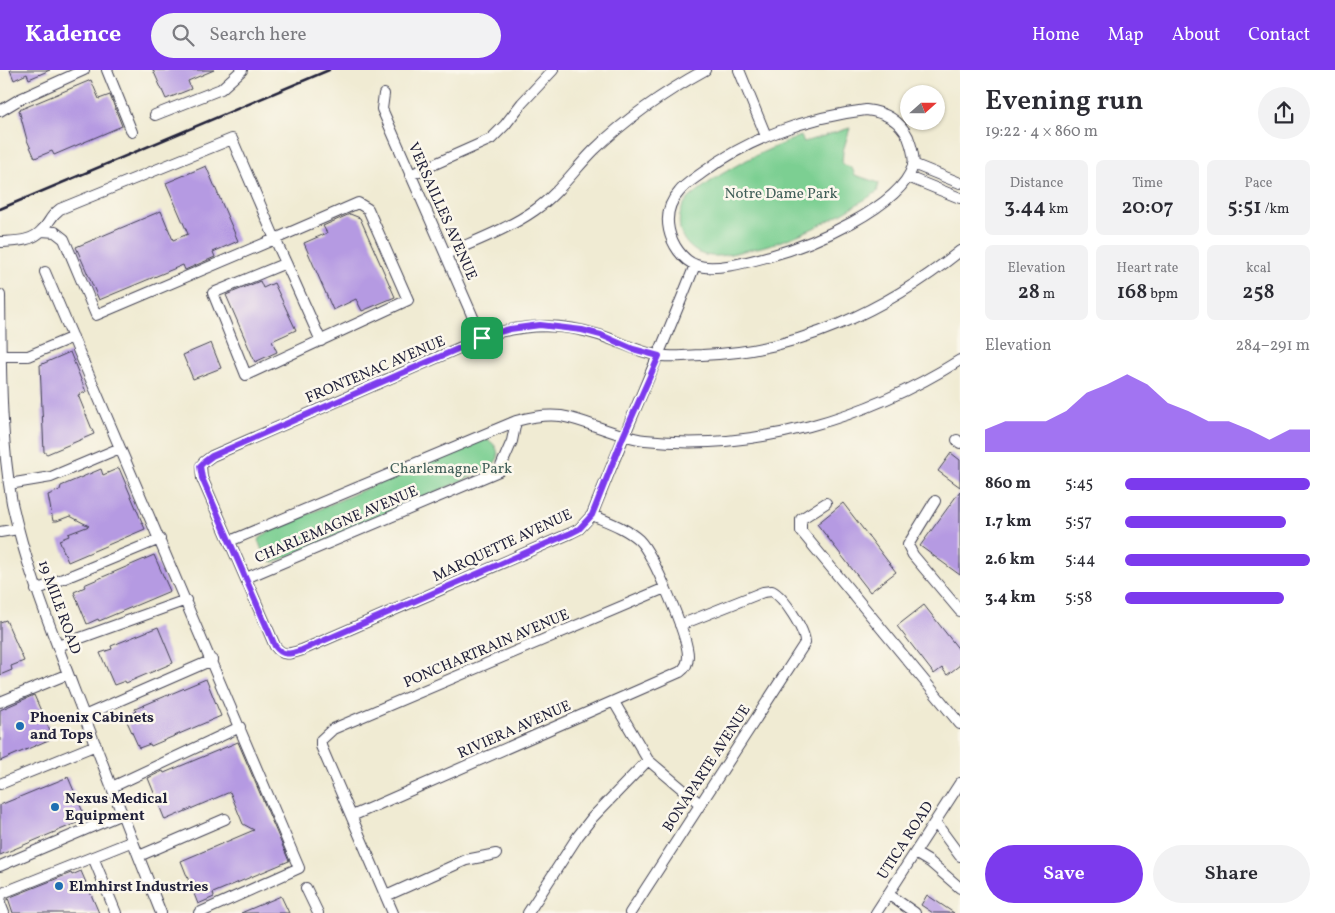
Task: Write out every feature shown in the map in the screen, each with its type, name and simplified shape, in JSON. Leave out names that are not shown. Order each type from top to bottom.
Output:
[{"type":"street","points":[[0,111],[20,99],[84,70]]},
{"type":"street","points":[[107,70],[132,132]]},
{"type":"street","points":[[155,115],[221,89],[242,70]]},
{"type":"street","points":[[410,175],[491,139],[506,125],[522,103],[554,70]]},
{"type":"street","points":[[446,254],[510,225],[536,210],[616,130],[672,88],[705,70]]},
{"type":"street","points":[[739,70],[766,136]]},
{"type":"street","name":"VERSAILLES AVENUE","points":[[384,94],[382,109],[482,338]]},
{"type":"street","points":[[866,110],[879,112],[889,116],[904,130],[910,141],[914,164],[905,182],[893,195],[853,222],[831,234],[796,248],[754,261],[712,267],[696,265],[679,252],[672,238],[668,217],[672,201],[682,187],[708,168],[732,152],[766,136],[813,120],[846,112],[866,110]]},
{"type":"street","points":[[0,242],[20,241],[42,230],[51,216],[60,209],[232,139],[321,340]]},
{"type":"street","points":[[914,164],[960,183]]},
{"type":"street","points":[[908,177],[960,198]]},
{"type":"street","points":[[42,230],[55,232],[64,239],[96,315],[358,203],[368,209],[408,300],[246,375],[212,292],[286,263]]},
{"type":"street","name":"FRONTENAC AVENUE","points":[[230,541],[202,478],[200,466],[204,462],[212,456],[492,334],[540,325],[566,327],[601,335],[633,349],[659,356],[713,354],[763,348],[806,337],[858,316],[905,290],[960,251]]},
{"type":"street","name":"MARQUETTE AVENUE","points":[[246,578],[275,646],[283,654],[302,650],[579,529],[592,515],[696,265]]},
{"type":"street","points":[[45,272],[300,868],[199,913]]},
{"type":"street","name":"19 MILE ROAD","points":[[0,295],[3,424],[9,484],[18,529],[36,590],[161,913]]},
{"type":"street","points":[[1,356],[28,356],[73,337]]},
{"type":"street","name":"CHARLEMAGNE AVENUE","points":[[230,541],[516,421],[533,417],[561,416],[623,437],[661,441],[720,441],[799,429],[831,420],[895,396],[960,360]]},
{"type":"street","name":"CHARLEMAGNE AVENUE","points":[[246,578],[499,471],[512,441],[516,421]]},
{"type":"street","points":[[9,484],[51,477],[120,448]]},
{"type":"street","points":[[935,501],[908,545],[912,555],[960,611]]},
{"type":"street","points":[[826,503],[801,519],[801,531],[960,724]]},
{"type":"street","points":[[592,515],[622,528],[639,541],[651,558],[680,625]]},
{"type":"street","points":[[0,532],[18,529]]},
{"type":"street","points":[[36,590],[160,539]]},
{"type":"street","points":[[230,541],[246,578]]},
{"type":"street","name":"PONCHARTRAIN AVENUE","points":[[352,816],[321,746],[321,740],[332,729],[665,588]]},
{"type":"street","name":"BONAPARTE AVENUE","points":[[630,913],[805,643],[804,632],[780,597],[772,591],[763,592],[680,625]]},
{"type":"street","points":[[58,646],[186,600]]},
{"type":"street","name":"RIVIERA AVENUE","points":[[352,816],[680,672],[686,666],[688,648],[680,625]]},
{"type":"street","points":[[84,716],[212,660]]},
{"type":"street","points":[[0,702],[68,674]]},
{"type":"street","points":[[614,702],[648,760],[700,804]]},
{"type":"street","points":[[112,787],[240,728]]},
{"type":"street","points":[[0,784],[96,744]]},
{"type":"street","points":[[528,913],[578,836],[592,818],[648,760]]},
{"type":"street","name":"UTICA ROAD","points":[[876,913],[960,783]]},
{"type":"street","points":[[0,866],[122,814]]},
{"type":"street","points":[[352,816],[393,913]]},
{"type":"street","points":[[139,856],[225,819]]},
{"type":"street","points":[[935,822],[960,856]]},
{"type":"street","points":[[4,913],[0,902],[1,895],[5,892],[133,841]]},
{"type":"street","points":[[915,853],[930,862],[960,888]]},
{"type":"street","points":[[386,896],[466,860],[496,854]]},
{"type":"street","points":[[93,857],[116,913]]},
{"type":"street","points":[[306,888],[318,913]]},
{"type":"street","points":[[888,894],[915,913]]},
{"type":"green space","name":"Notre Dame Park","points":[[850,128],[843,151],[842,164],[852,168],[855,175],[879,183],[877,192],[845,212],[813,228],[780,242],[762,247],[710,256],[697,252],[685,240],[679,226],[682,207],[688,199],[710,182],[747,160],[801,136],[804,142]]},
{"type":"green space","name":"Charlemagne Park","points":[[481,438],[492,442],[497,450],[498,458],[491,468],[275,562],[268,560],[264,554],[258,540],[268,532]]},
{"type":"building","points":[[10,70],[50,70],[29,79],[27,74],[14,80]]},
{"type":"building","points":[[153,70],[214,70],[188,81],[191,89],[166,99]]},
{"type":"building","points":[[91,80],[99,99],[110,95],[122,126],[54,155],[52,151],[35,158],[27,140],[19,110]]},
{"type":"building","points":[[206,166],[238,241],[213,252],[215,257],[185,270],[183,265],[99,300],[76,247],[161,211],[173,240],[188,234],[166,183]]},
{"type":"building","points":[[350,214],[360,218],[395,297],[362,311],[356,299],[333,310],[304,243],[327,233],[323,226]]},
{"type":"building","points":[[260,281],[263,288],[274,283],[296,330],[272,341],[277,352],[255,362],[226,295]]},
{"type":"building","points":[[211,343],[221,368],[193,379],[183,355]]},
{"type":"building","points":[[70,352],[86,392],[78,395],[94,434],[47,454],[44,452],[40,365]]},
{"type":"building","points":[[951,453],[960,460],[960,487],[938,471]]},
{"type":"building","points":[[119,468],[145,529],[68,562],[59,540],[69,536],[68,534],[89,526],[70,516],[53,521],[48,495],[60,490],[61,486],[101,469],[103,475]]},
{"type":"building","points":[[960,491],[960,575],[920,546]]},
{"type":"building","points":[[843,503],[896,572],[870,592],[817,524]]},
{"type":"building","points":[[154,555],[170,591],[99,621],[98,619],[87,624],[74,592],[85,587],[84,585]]},
{"type":"building","points":[[924,605],[960,651],[960,665],[947,675],[942,668],[934,674],[897,626]]},
{"type":"building","points":[[6,620],[24,661],[11,666],[12,670],[0,675],[0,622]]},
{"type":"building","points":[[158,627],[173,663],[126,683],[125,681],[114,685],[100,653],[112,649],[111,646]]},
{"type":"building","points":[[206,679],[221,716],[151,746],[150,744],[139,748],[125,717],[136,712],[135,709]]},
{"type":"building","points":[[34,695],[53,738],[0,761],[0,710]]},
{"type":"building","points":[[238,742],[289,861],[213,893],[214,897],[198,904],[181,861],[254,830],[243,824],[230,792],[165,820],[148,778]]},
{"type":"building","points":[[68,777],[86,819],[0,855],[0,805]]},
{"type":"building","name":"Elmhirst Industries","points":[[81,871],[99,913],[13,913],[8,898],[71,873],[72,875]]},
{"type":"building","points":[[927,895],[954,913],[933,913],[921,905]]},
{"type":"building","points":[[281,896],[289,913],[241,913]]},
{"type":"railway","points":[[0,209],[329,70]]},
{"type":"place","name":"Phoenix Cabinets and Tops","points":[[20,726]]},
{"type":"place","name":"Nexus Medical Equipment","points":[[55,807]]},
{"type":"place","name":"Elmhirst Industries","points":[[59,886]]},
{"type":"route","points":[[540,325],[566,327],[601,335],[633,349],[659,356],[623,437],[592,515],[579,529],[571,533],[302,650],[283,654],[275,646],[202,478],[200,466],[212,456],[482,338],[510,329],[540,325]]}]
